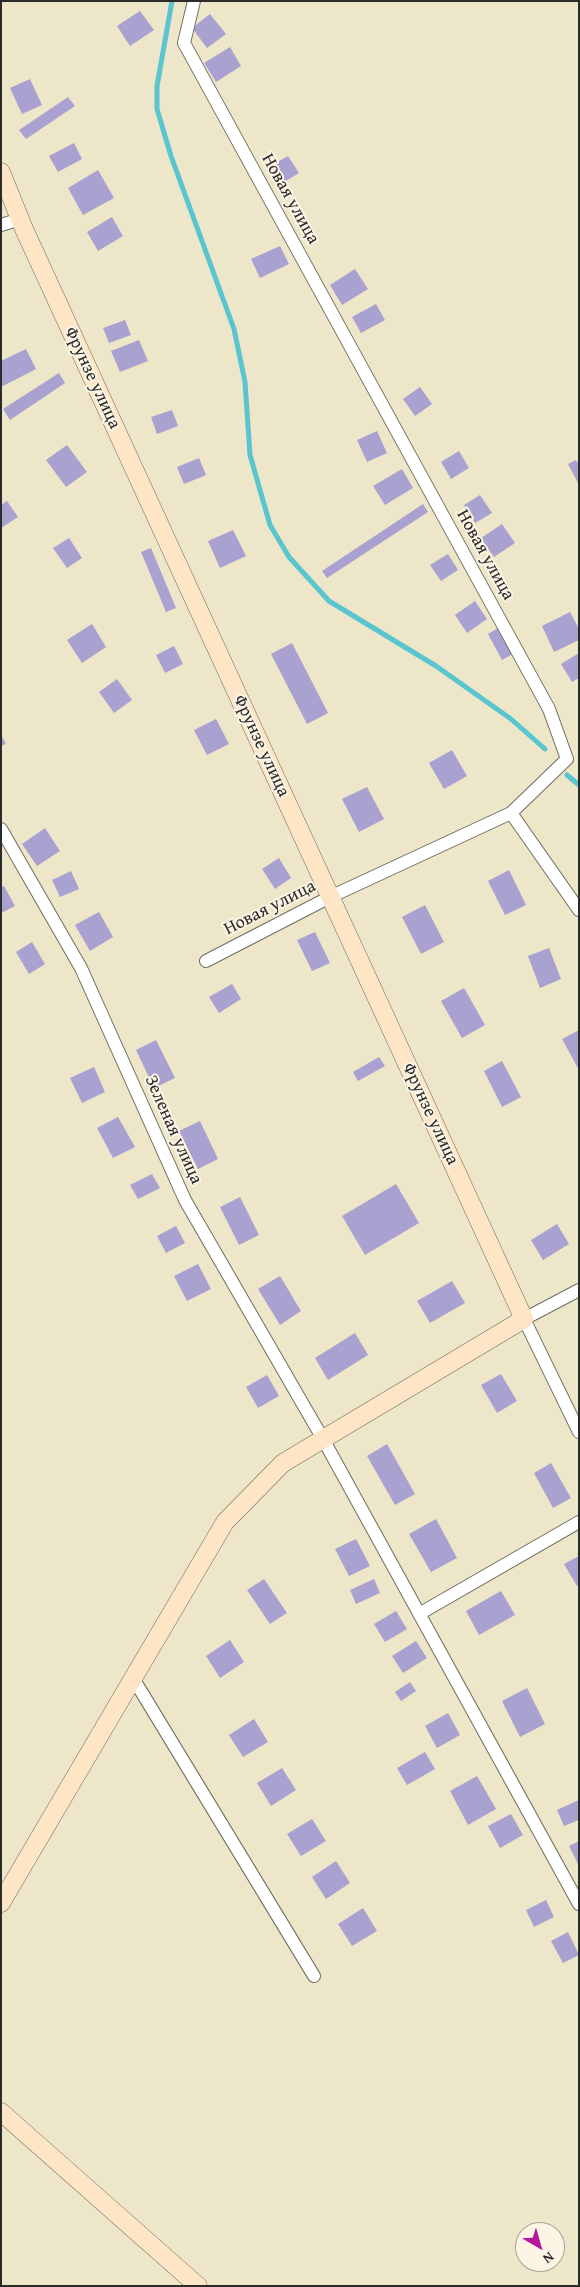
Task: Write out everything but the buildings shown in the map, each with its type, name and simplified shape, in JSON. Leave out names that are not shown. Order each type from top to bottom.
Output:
[{"type":"street","name":"Новая улица","points":[[194,1],[184,43],[549,709],[567,759],[511,813],[330,897],[206,961]]},
{"type":"street","name":"Фрунзе улица","points":[[1,172],[20,220],[524,1319]]},
{"type":"street","points":[[1,225],[20,220]]},
{"type":"street","points":[[511,813],[579,910]]},
{"type":"street","name":"Зеленая улица","points":[[1,829],[81,968],[185,1200],[323,1439],[579,1904]]},
{"type":"street","points":[[1,1903],[225,1522],[283,1463],[524,1319],[579,1290]]},
{"type":"street","points":[[524,1319],[579,1432]]},
{"type":"street","points":[[419,1614],[579,1522]]},
{"type":"street","points":[[133,1678],[314,1976]]},
{"type":"street","points":[[1,2112],[198,2286]]},
{"type":"waterway","points":[[172,1],[157,86],[157,109],[171,156],[234,329],[245,382],[250,455],[270,525],[289,557],[329,601],[436,666],[511,719],[545,749]]},
{"type":"waterway","points":[[567,775],[579,785]]}]
